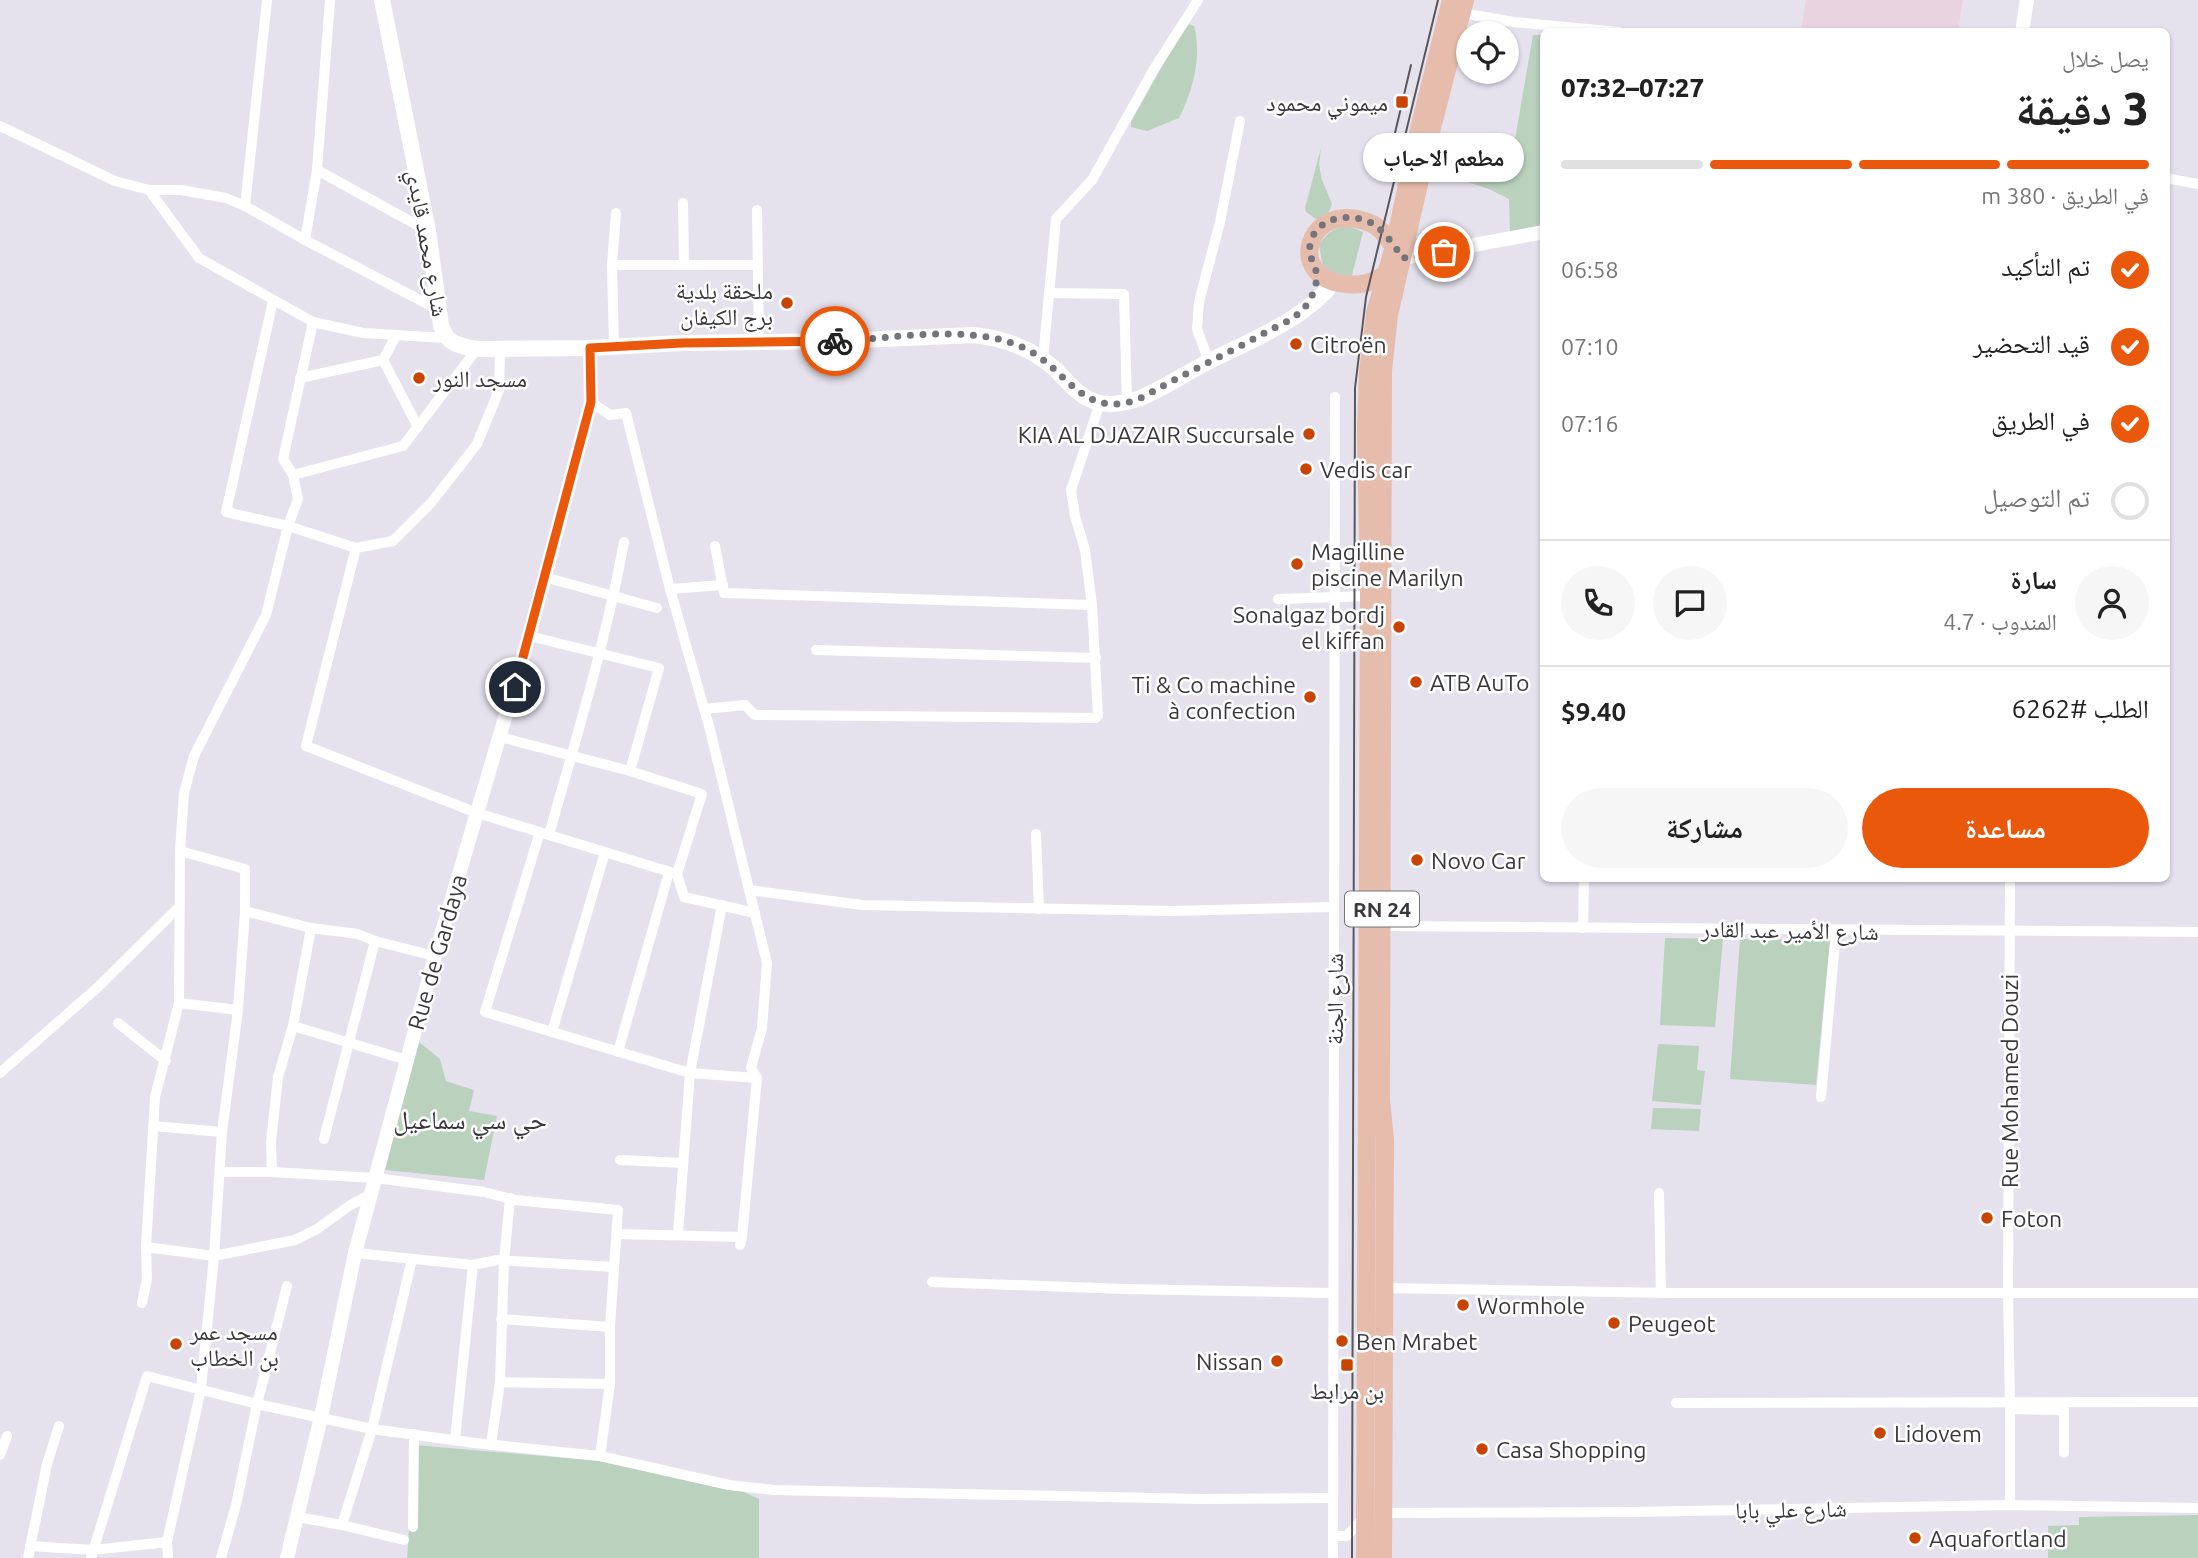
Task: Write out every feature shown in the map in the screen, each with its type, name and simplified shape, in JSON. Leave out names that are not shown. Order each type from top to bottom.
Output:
[{"type":"main road","name":"شارع محمد قايدي","points":[[382,0],[428,232],[439,310],[446,338],[460,347],[590,348],[973,335],[1015,344],[1043,359],[1082,396],[1100,403]]},
{"type":"main road","name":"RN 24","points":[[1399,255],[1402,211],[1419,129],[1459,4]]},
{"type":"main road","name":"RN 24","points":[[1365,1557],[1375,1512],[1384,1288],[1385,1140],[1381,1101],[1383,371],[1399,255],[1459,4]]},
{"type":"main road","points":[[1375,313],[1363,293],[1353,286],[1324,278],[1316,271],[1311,260],[1310,246],[1318,229],[1328,221],[1338,218],[1383,222],[1402,211]]},
{"type":"main road","points":[[1353,286],[1386,274],[1399,255],[1381,231],[1369,222]]},
{"type":"main road","points":[[1304,309],[1314,291],[1316,271]]},
{"type":"main road","name":"RN 24","points":[[1383,1558],[1375,1512],[1366,429],[1371,336],[1386,274]]},
{"type":"main road","points":[[1100,403],[1127,402],[1143,397],[1242,346],[1304,309],[1334,282]]},
{"type":"street","points":[[245,205],[267,0]]},
{"type":"street","points":[[305,240],[317,170],[330,0]]},
{"type":"street","points":[[1043,359],[1056,219],[1092,180],[1154,69],[1198,0]]},
{"type":"street","points":[[2023,28],[2027,0]]},
{"type":"street","points":[[1459,4],[1514,22],[1577,28]]},
{"type":"street","points":[[1209,362],[1197,329],[1199,302],[1220,222],[1240,121]]},
{"type":"street","points":[[0,126],[115,181],[149,190],[181,190],[226,198],[245,205],[305,240],[439,310]]},
{"type":"street","points":[[317,170],[428,232]]},
{"type":"street","points":[[2170,179],[2198,184]]},
{"type":"street","points":[[149,190],[200,258],[313,322],[343,330],[446,338]]},
{"type":"street","points":[[683,203],[684,265]]},
{"type":"street","points":[[757,210],[759,341]]},
{"type":"street","points":[[614,346],[612,265],[616,213]]},
{"type":"street","points":[[1399,255],[1540,233]]},
{"type":"street","points":[[612,265],[758,265]]},
{"type":"street","points":[[1049,293],[1125,294],[1127,402]]},
{"type":"street","points":[[273,301],[226,512],[288,526],[356,548],[393,541],[431,503],[477,444],[499,390],[500,349]]},
{"type":"street","points":[[142,1303],[147,1279],[146,1247],[155,1097],[179,1003],[180,851],[184,793],[194,755],[266,615],[288,526],[298,499],[293,475],[283,459],[313,322]]},
{"type":"street","points":[[300,378],[383,360],[396,336]]},
{"type":"street","name":"Rue de Gardaya","points":[[288,1558],[355,1253],[435,956],[530,636],[591,402],[590,348]]},
{"type":"street","points":[[293,475],[403,446],[477,349]]},
{"type":"street","points":[[383,360],[418,427]]},
{"type":"street","name":"شارع الجنة","points":[[1333,1558],[1335,397]]},
{"type":"street","points":[[591,402],[610,415],[626,413],[670,589],[705,709],[767,964],[762,1028],[751,1068],[757,1078],[741,1241],[678,1234],[617,1234]]},
{"type":"street","points":[[705,709],[745,705],[755,715],[1096,718],[1100,712],[1092,605],[1085,550],[1071,490],[1100,403]]},
{"type":"street","points":[[624,542],[600,653],[571,755],[485,1012],[690,1073],[757,1078]]},
{"type":"street","points":[[715,546],[724,593],[1092,605]]},
{"type":"street","points":[[356,548],[306,746],[477,813],[673,873],[684,897],[755,913]]},
{"type":"street","points":[[544,577],[657,608]]},
{"type":"street","points":[[670,589],[723,585]]},
{"type":"street","points":[[1278,599],[1369,596]]},
{"type":"street","points":[[530,636],[659,668],[630,771]]},
{"type":"street","points":[[816,650],[1096,658]]},
{"type":"street","points":[[500,737],[630,771],[702,794],[673,873],[618,1052]]},
{"type":"street","points":[[1036,834],[1039,909]]},
{"type":"street","points":[[167,1558],[167,1542],[201,1389],[214,1256],[222,1132],[238,1010],[245,911],[245,869],[180,851]]},
{"type":"street","points":[[552,1032],[605,852]]},
{"type":"street","points":[[1583,928],[1584,882]]},
{"type":"street","name":"Rue Mohamed Douzi","points":[[2010,882],[2010,1505]]},
{"type":"street","points":[[749,890],[862,905],[1172,911],[1333,907]]},
{"type":"street","points":[[678,1234],[690,1073],[722,905]]},
{"type":"street","points":[[0,1073],[97,988],[179,907]]},
{"type":"street","points":[[245,911],[311,928],[358,934],[435,956]]},
{"type":"street","name":"شارع الأمير عبد القادر","points":[[1382,926],[2198,932]]},
{"type":"street","points":[[272,1172],[271,1142],[278,1077],[293,1026],[311,928]]},
{"type":"street","points":[[1821,1097],[1836,931]]},
{"type":"street","points":[[324,1139],[375,941]]},
{"type":"street","points":[[179,1003],[238,1010]]},
{"type":"street","points":[[118,1023],[166,1061]]},
{"type":"street","points":[[293,1026],[407,1060]]},
{"type":"street","points":[[153,1126],[222,1132]]},
{"type":"street","points":[[620,1160],[683,1163]]},
{"type":"street","points":[[220,1172],[375,1178],[484,1192],[510,1198],[618,1210],[610,1327],[610,1384],[600,1456]]},
{"type":"street","points":[[1658,1193],[1661,1293]]},
{"type":"street","points":[[146,1247],[214,1256],[295,1240],[371,1194]]},
{"type":"street","points":[[491,1445],[500,1382],[504,1261],[510,1198]]},
{"type":"street","points":[[355,1253],[473,1265],[504,1261],[614,1267]]},
{"type":"street","points":[[342,1525],[372,1429],[412,1259]]},
{"type":"street","points":[[455,1440],[473,1265]]},
{"type":"street","points":[[932,1282],[1332,1293]]},
{"type":"street","points":[[221,1558],[236,1506],[257,1404],[287,1286]]},
{"type":"street","points":[[1384,1288],[1661,1293],[2198,1293]]},
{"type":"street","points":[[501,1319],[610,1327]]},
{"type":"street","points":[[92,1554],[147,1376],[372,1429],[600,1456],[729,1485],[774,1490],[1200,1499],[1332,1497]]},
{"type":"street","points":[[500,1382],[610,1384]]},
{"type":"street","points":[[1676,1403],[2010,1406],[2198,1402]]},
{"type":"street","points":[[2010,1406],[2064,1410],[2064,1452]]},
{"type":"street","points":[[60,1426],[47,1464],[29,1552],[92,1554],[167,1542]]},
{"type":"street","points":[[413,1527],[414,1434]]},
{"type":"street","points":[[0,1455],[7,1436]]},
{"type":"street","name":"شارع علي بابا","points":[[1375,1512],[1618,1512],[2010,1505],[2198,1508]]},
{"type":"street","points":[[1334,1536],[1347,1536],[1375,1512]]},
{"type":"street","points":[[297,1517],[404,1541]]},
{"type":"street","points":[[1347,1536],[1365,1557]]},
{"type":"shaded area","points":[[1806,0],[1963,0],[1958,28],[1801,28]]},
{"type":"green space","points":[[1189,24],[1194,26],[1196,61],[1192,85],[1179,118],[1147,131],[1131,127],[1131,122],[1184,27]]},
{"type":"green space","points":[[1533,35],[1540,35],[1540,226],[1510,232],[1509,199],[1442,173],[1509,174]]},
{"type":"green space","points":[[1321,148],[1319,165],[1332,204],[1327,217],[1319,221],[1306,212],[1305,208]]},
{"type":"green space","points":[[1349,226],[1363,232],[1351,279],[1337,276],[1323,267],[1319,245],[1331,231]]},
{"type":"green space","points":[[1665,938],[1723,939],[1715,1027],[1660,1025]]},
{"type":"green space","points":[[1740,939],[1830,940],[1816,1085],[1730,1079]]},
{"type":"green space","points":[[419,1042],[440,1059],[446,1081],[474,1090],[469,1111],[497,1116],[484,1180],[385,1170]]},
{"type":"green space","points":[[1658,1044],[1699,1046],[1697,1070],[1705,1071],[1701,1105],[1652,1101]]},
{"type":"green space","points":[[1653,1108],[1701,1109],[1699,1131],[1651,1129]]},
{"type":"green space","points":[[415,1445],[599,1461],[729,1485],[759,1499],[759,1558],[407,1558]]},
{"type":"green space","points":[[2198,1515],[2198,1558],[2048,1558],[2048,1526],[2079,1525],[2079,1517]]},
{"type":"tram line","points":[[1352,1558],[1355,388],[1366,297],[1438,0]]},
{"type":"tram line","points":[[1395,133],[1411,65]]},
{"type":"way so far","points":[[835,341],[908,336],[973,335],[994,338],[1034,353],[1082,396],[1100,403],[1127,402],[1143,397],[1242,346],[1304,309],[1315,285],[1316,271],[1311,260],[1311,240],[1318,229],[1333,219],[1346,217],[1373,224],[1403,258],[1444,252]]},
{"type":"place","name":"ميموني محمود","points":[[1402,102]]},
{"type":"place","name":"مطعم الاحباب","points":[[1444,252]]},
{"type":"place","name":"ملحقة بلدية برج الكيفان","points":[[787,303]]},
{"type":"place","name":"Citroën","points":[[1296,344]]},
{"type":"place","name":"مسجد النور","points":[[419,378]]},
{"type":"place","name":"KIA AL DJAZAIR Succursale","points":[[1309,434]]},
{"type":"place","name":"Vedis car","points":[[1306,469]]},
{"type":"place","name":"Magilline piscine Marilyn","points":[[1297,564]]},
{"type":"place","name":"Sonalgaz bordj el kiffan","points":[[1399,627]]},
{"type":"place","name":"ATB AuTo","points":[[1416,682]]},
{"type":"place","name":"Ti & Co machine à confection","points":[[1310,697]]},
{"type":"place","name":"Novo Car","points":[[1417,860]]},
{"type":"place","name":"Foton","points":[[1987,1218]]},
{"type":"place","name":"Wormhole","points":[[1463,1305]]},
{"type":"place","name":"Peugeot","points":[[1614,1323]]},
{"type":"place","name":"Ben Mrabet","points":[[1342,1341]]},
{"type":"place","name":"مسجد عمر بن الخطاب","points":[[176,1344]]},
{"type":"place","name":"Nissan","points":[[1277,1361]]},
{"type":"place","name":"بن مرابط","points":[[1347,1365]]},
{"type":"place","name":"Lidovem","points":[[1880,1433]]},
{"type":"place","name":"Casa Shopping","points":[[1482,1449]]},
{"type":"place","name":"Aquafortland","points":[[1915,1538]]},
{"type":"district","name":"حي سي سماعيل","points":[[470,1119]]},
{"type":"route","points":[[515,687],[591,402],[590,348],[682,343],[835,341]]}]
